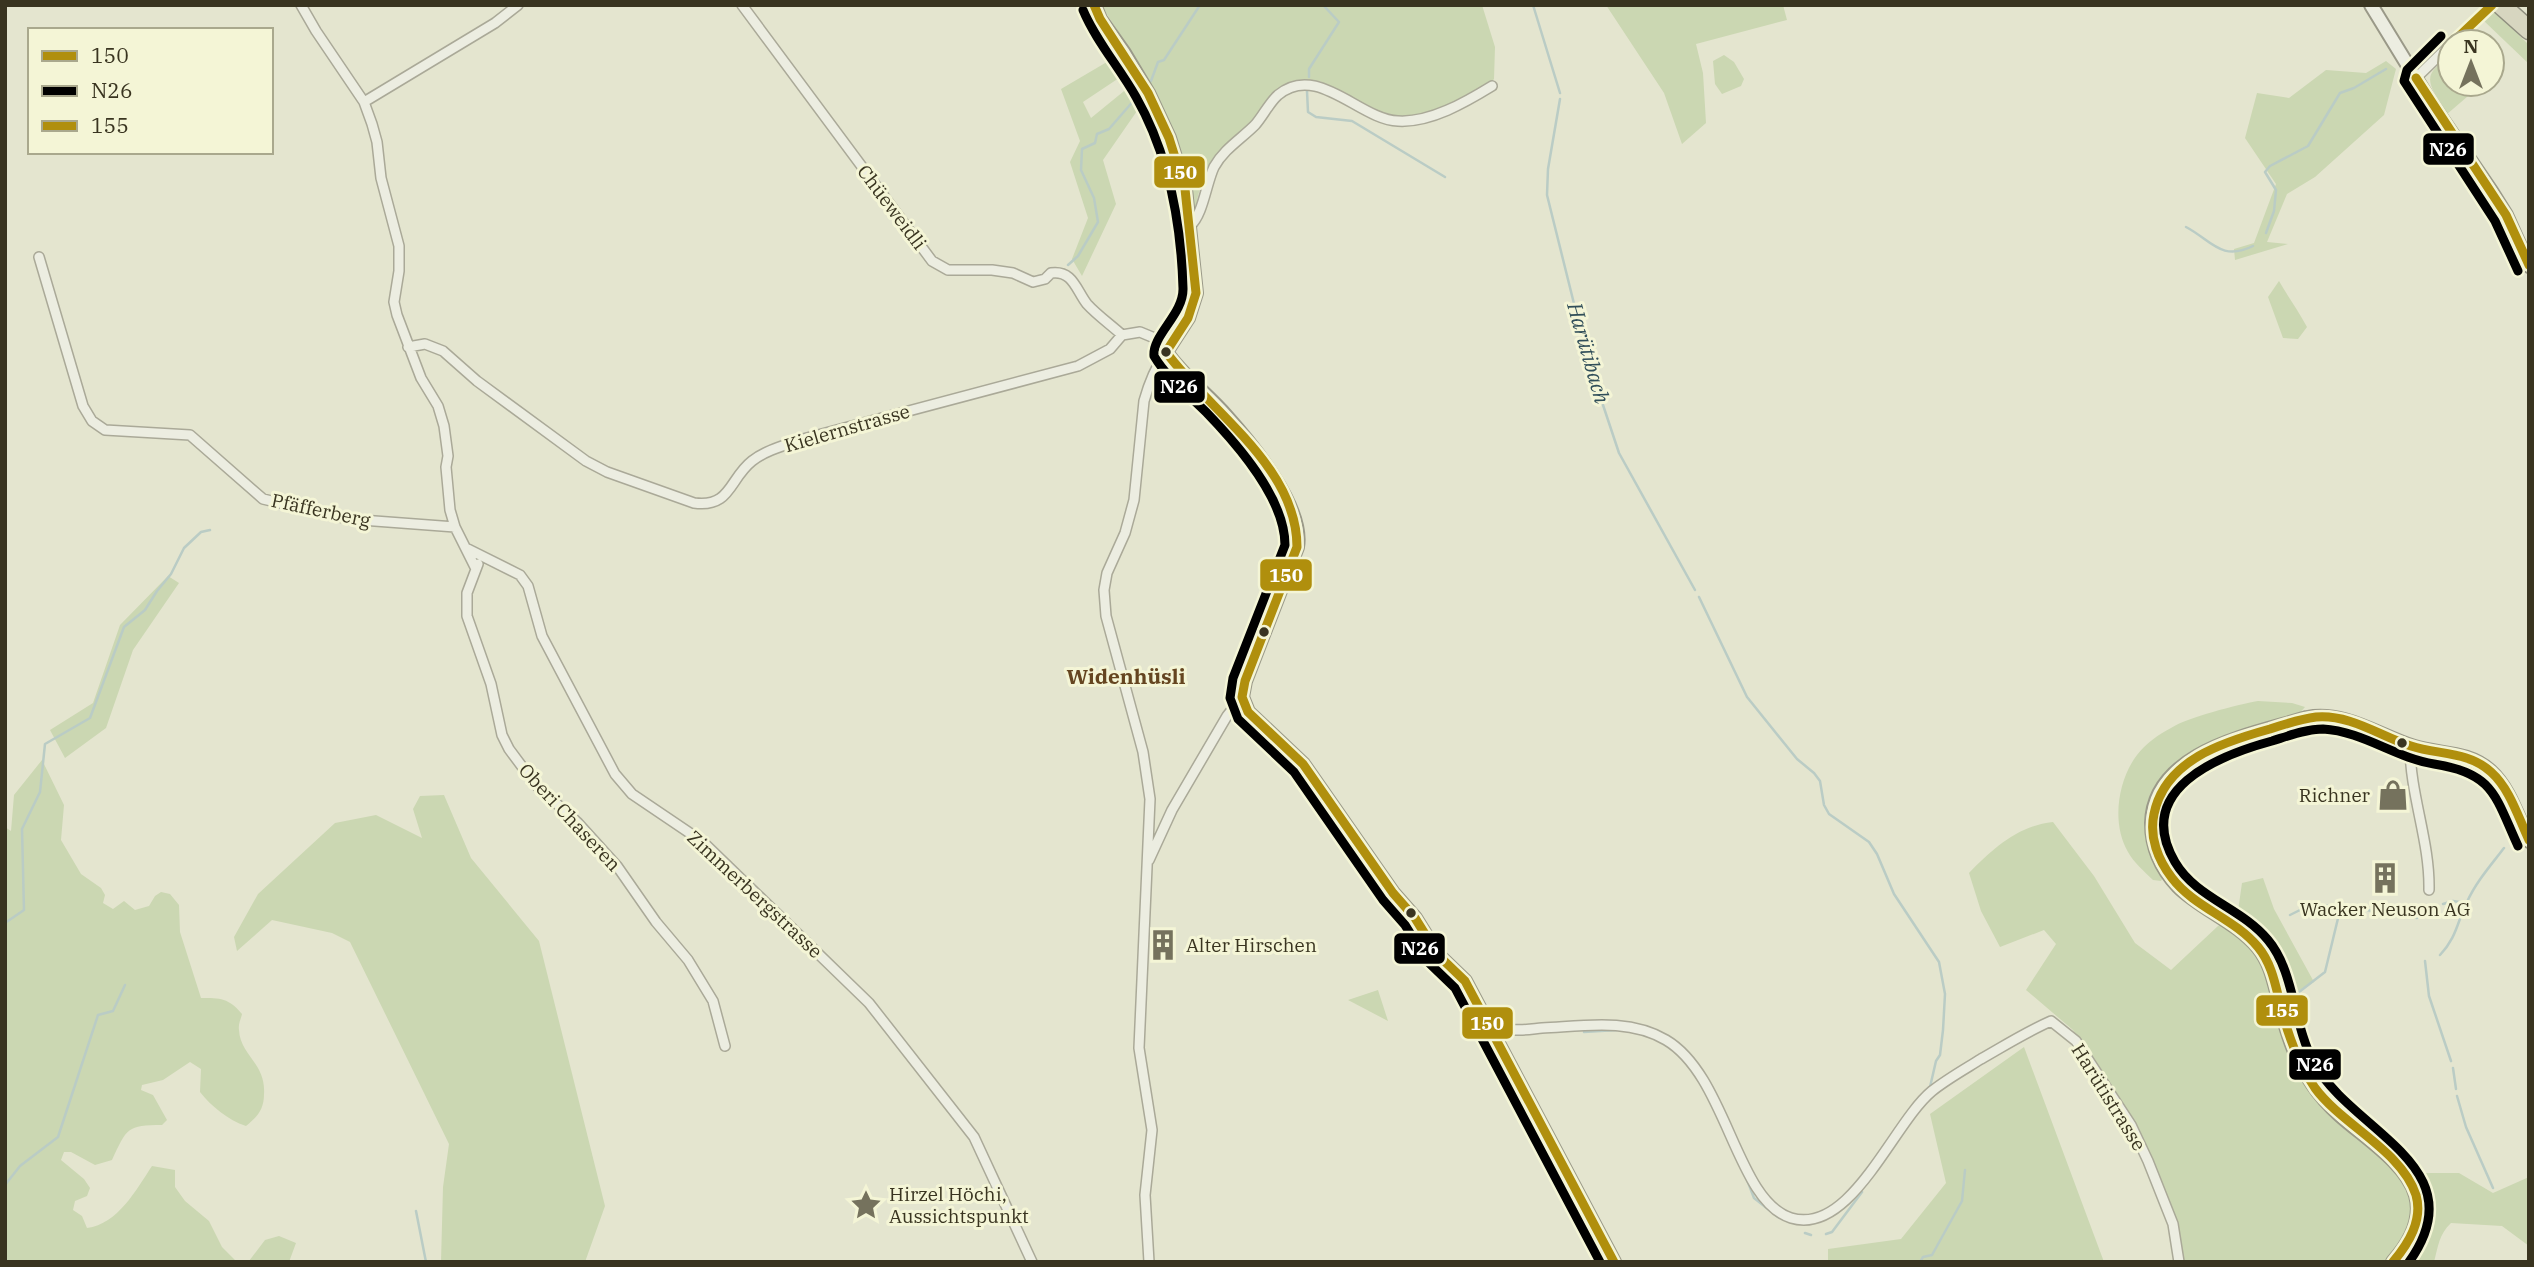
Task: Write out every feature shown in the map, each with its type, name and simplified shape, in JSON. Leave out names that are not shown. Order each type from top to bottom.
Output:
[{"type":"highway","points":[[2501,5],[2529,30]]},
{"type":"highway","points":[[2512,5],[2529,22]]},
{"type":"street","points":[[301,5],[364,102],[377,142],[381,178],[399,246],[399,271],[394,302],[408,348],[421,378],[438,406],[448,456],[448,493],[456,527],[475,567]]},
{"type":"street","points":[[364,102],[495,23],[518,5]]},
{"type":"street","name":"Chüeweidli","points":[[742,5],[932,261],[948,270],[992,270],[1013,273],[1033,282],[1059,272],[1075,282],[1087,303],[1122,335]]},
{"type":"street","points":[[1094,5],[1100,19],[1137,74],[1169,138],[1182,173],[1196,293],[1188,318],[1154,370],[1144,401],[1134,500],[1128,525],[1107,573],[1104,590],[1106,616],[1143,752],[1150,799],[1139,1048],[1152,1130],[1152,1153],[1145,1195],[1149,1262]]},
{"type":"street","points":[[2371,5],[2506,215],[2529,265]]},
{"type":"street","points":[[2469,28],[2492,5]]},
{"type":"street","points":[[2416,78],[2436,59]]},
{"type":"street","points":[[1190,226],[1196,219],[1208,181],[1217,163],[1228,148],[1254,125],[1279,94],[1293,88],[1314,86],[1379,117],[1405,121],[1452,108],[1493,86]]},
{"type":"street","name":"Pfäfferberg","points":[[39,257],[83,406],[92,421],[104,430],[190,435],[263,499],[348,519],[456,527]]},
{"type":"street","points":[[1122,335],[1140,332],[1167,348],[1172,361],[1226,416],[1250,446],[1290,505],[1298,527],[1297,547],[1245,681],[1242,697],[1227,716],[1172,810],[1148,862]]},
{"type":"street","name":"Kielernstrasse","points":[[408,348],[425,344],[443,351],[501,400],[586,461],[607,472],[694,503],[708,505],[727,494],[752,461],[777,448],[1078,366],[1110,349],[1122,335]]},
{"type":"street","name":"Zimmerbergstrasse","points":[[468,549],[520,575],[527,586],[542,636],[615,774],[632,794],[703,842],[869,1003],[974,1137],[1032,1262]]},
{"type":"street","points":[[475,567],[483,557]]},
{"type":"street","name":"Oberi Chaseren","points":[[475,567],[467,593],[467,616],[491,684],[502,735],[509,749],[535,784],[578,824],[617,866],[656,922],[688,960],[713,1001],[725,1046]]},
{"type":"street","points":[[1242,697],[1255,721],[1303,764],[1392,893],[1415,918],[1438,955],[1465,981],[1614,1262]]},
{"type":"street","points":[[2393,1262],[2409,1241],[2416,1224],[2418,1204],[2411,1184],[2367,1136],[2332,1108],[2314,1085],[2296,1055],[2275,979],[2264,955],[2252,940],[2186,893],[2168,875],[2157,853],[2152,821],[2155,806],[2164,785],[2188,761],[2213,749],[2307,718],[2325,716],[2349,721],[2410,746],[2462,756],[2487,768],[2505,789],[2529,841]]},
{"type":"street","points":[[2410,746],[2411,771],[2430,867],[2429,890]]},
{"type":"street","points":[[1486,1019],[1514,1030]]},
{"type":"street","name":"Harütistrasse","points":[[1514,1030],[1625,1026],[1650,1032],[1676,1046],[1703,1077],[1756,1188],[1778,1211],[1803,1220],[1816,1219],[1847,1200],[1911,1112],[1933,1090],[2019,1036],[2051,1021],[2076,1041],[2131,1125],[2173,1224],[2179,1262]]},
{"type":"street","points":[[1500,1045],[1504,1036],[1514,1030]]},
{"type":"green space","points":[[1101,5],[1482,5],[1495,47],[1494,79],[1488,86],[1458,102],[1406,119],[1382,115],[1320,81],[1303,81],[1279,89],[1266,101],[1259,115],[1217,156],[1199,192],[1194,212],[1181,155],[1160,104]]},
{"type":"green space","points":[[1606,5],[1783,5],[1787,20],[1696,44],[1703,73],[1706,123],[1682,144],[1664,93]]},
{"type":"green space","points":[[2494,11],[2529,45],[2529,64],[2506,42],[2506,28],[2491,28],[2484,21]]},
{"type":"green space","points":[[1724,55],[1734,62],[1744,79],[1741,86],[1722,94],[1715,84],[1713,61]]},
{"type":"green space","points":[[1112,59],[1122,76],[1083,102],[1091,118],[1129,87],[1146,98],[1103,160],[1116,204],[1082,276],[1072,259],[1088,218],[1070,162],[1080,141],[1061,89]]},
{"type":"green space","points":[[2386,61],[2396,69],[2384,115],[2315,177],[2287,194],[2267,242],[2288,244],[2235,260],[2234,249],[2254,243],[2276,184],[2245,138],[2257,93],[2289,98],[2326,70],[2366,73]]},
{"type":"green space","points":[[2435,68],[2436,98],[2466,98],[2446,115],[2433,96],[2435,94],[2430,81]]},
{"type":"green space","points":[[2279,281],[2307,327],[2298,339],[2283,338],[2268,297]]},
{"type":"green space","points":[[168,576],[179,583],[133,650],[106,728],[65,758],[50,730],[93,703],[120,625]]},
{"type":"green space","points":[[2258,701],[2292,703],[2305,707],[2297,716],[2202,748],[2151,803],[2164,876],[2161,881],[2153,880],[2130,856],[2120,828],[2118,815],[2121,789],[2130,765],[2148,743],[2179,724]]},
{"type":"green space","points":[[42,760],[64,805],[61,840],[81,874],[101,888],[105,895],[103,903],[113,909],[124,901],[135,910],[149,906],[161,892],[170,894],[179,905],[180,932],[201,998],[224,1000],[242,1014],[240,1039],[264,1083],[261,1109],[246,1126],[226,1116],[204,1097],[200,1092],[201,1069],[190,1062],[163,1080],[142,1085],[141,1090],[153,1095],[167,1120],[162,1125],[130,1130],[112,1160],[95,1165],[71,1152],[64,1152],[61,1160],[84,1179],[90,1188],[87,1196],[75,1201],[73,1210],[82,1216],[87,1228],[98,1225],[117,1213],[152,1166],[175,1170],[175,1187],[185,1201],[209,1221],[222,1247],[236,1261],[249,1261],[265,1240],[279,1236],[296,1243],[289,1262],[5,1262],[5,827],[11,831],[14,795]]},
{"type":"green space","points":[[444,795],[471,858],[539,941],[605,1206],[585,1262],[441,1262],[443,1187],[449,1144],[350,942],[332,933],[272,920],[237,951],[234,937],[258,894],[335,823],[376,815],[422,838],[413,809],[420,796]]},
{"type":"green space","points":[[2053,822],[2094,876],[2135,943],[2171,970],[2238,911],[2242,883],[2263,878],[2274,909],[2314,982],[2275,1004],[2305,1078],[2419,1173],[2459,1173],[2493,1193],[2529,1177],[2529,1246],[2502,1226],[2451,1223],[2441,1236],[2434,1262],[2183,1262],[2176,1223],[2133,1122],[2073,1030],[2026,990],[2056,944],[2044,930],[2000,947],[1981,911],[1969,873],[2007,840],[2028,828]]},
{"type":"green space","points":[[1378,990],[1388,1021],[1348,1000]]},
{"type":"green space","points":[[2024,1047],[2104,1262],[1828,1262],[1828,1249],[1901,1239],[1946,1183],[1930,1114]]},
{"type":"waterway","points":[[1151,81],[1158,62],[1164,60],[1200,5]]},
{"type":"waterway","points":[[1309,77],[1309,69],[1339,22],[1323,5]]},
{"type":"waterway","name":"Harütibach","points":[[1533,5],[1560,93]]},
{"type":"waterway","points":[[2266,233],[2274,211],[2276,190],[2265,172],[2270,166],[2308,146],[2340,93],[2386,69]]},
{"type":"waterway","points":[[1068,265],[1078,256],[1098,222],[1094,198],[1081,170],[1082,149],[1095,143],[1097,134],[1109,129],[1142,91]]},
{"type":"waterway","points":[[1307,91],[1308,112],[1316,117],[1352,121],[1445,177]]},
{"type":"waterway","name":"Harütibach","points":[[1560,99],[1548,169],[1547,195],[1588,360],[1619,453],[1695,590]]},
{"type":"waterway","points":[[2186,227],[2224,250],[2233,252],[2253,246]]},
{"type":"waterway","points":[[5,923],[24,910],[22,829],[40,792],[45,744],[90,718],[124,627],[145,610],[171,574],[184,548],[201,532],[210,530]]},
{"type":"waterway","points":[[1699,597],[1747,697],[1797,759],[1820,781],[1824,805],[1829,814],[1869,842],[1894,894],[1939,962],[1945,994],[1943,1030],[1940,1055],[1930,1087]]},
{"type":"waterway","points":[[2440,955],[2453,936],[2475,888],[2504,848]]},
{"type":"waterway","points":[[2443,904],[2453,901],[2466,903]]},
{"type":"waterway","points":[[2290,915],[2310,905],[2341,906],[2417,918]]},
{"type":"waterway","points":[[2290,999],[2325,972],[2341,906]]},
{"type":"waterway","points":[[2425,961],[2429,996],[2451,1061]]},
{"type":"waterway","points":[[5,1185],[20,1166],[58,1137],[98,1015],[113,1011],[125,985]]},
{"type":"waterway","points":[[1584,1032],[1617,1030]]},
{"type":"waterway","points":[[2453,1068],[2456,1089]]},
{"type":"waterway","points":[[2457,1096],[2466,1127],[2493,1188]]},
{"type":"waterway","points":[[1920,1262],[1923,1257],[1932,1255],[1962,1201],[1965,1170]]},
{"type":"waterway","points":[[1746,1177],[1754,1198],[1778,1217]]},
{"type":"waterway","points":[[1826,1234],[1832,1232],[1862,1192]]},
{"type":"waterway","points":[[416,1211],[426,1262]]},
{"type":"waterway","points":[[1805,1233],[1811,1235]]},
{"type":"transit line","name":"150","points":[[1094,5],[1100,19],[1148,93],[1169,138],[1185,189],[1196,293],[1188,318],[1166,352]]},
{"type":"transit line","name":"155","points":[[2468,28],[2492,5]]},
{"type":"transit line","name":"N26","points":[[1083,10],[1147,119],[1165,166],[1176,214],[1182,263],[1182,298],[1158,340],[1154,356],[1171,379],[1206,412],[1245,456],[1268,491],[1283,527],[1285,545],[1233,678],[1230,698],[1238,719],[1294,772],[1383,900],[1405,925],[1428,962],[1455,988],[1600,1262]]},
{"type":"transit line","name":"N26","points":[[2436,41],[2407,70],[2404,81],[2495,221],[2518,271]]},
{"type":"transit line","name":"155","points":[[2416,78],[2506,215],[2529,265]]},
{"type":"transit line","name":"150","points":[[1166,352],[1267,465],[1283,491],[1293,518],[1297,547],[1245,681],[1242,697],[1248,712],[1303,764],[1393,893],[1415,918],[1438,955],[1465,981],[1614,1262]]},
{"type":"transit line","name":"155","points":[[2393,1262],[2409,1239],[2418,1213],[2416,1195],[2409,1179],[2385,1152],[2340,1114],[2315,1088],[2291,1041],[2273,978],[2258,947],[2238,928],[2192,897],[2172,878],[2156,848],[2153,831],[2154,814],[2160,795],[2183,767],[2216,747],[2287,724],[2310,718],[2329,717],[2353,722],[2411,746],[2463,757],[2482,765],[2498,779],[2529,840]]},
{"type":"transit line","name":"N26","points":[[2409,1262],[2426,1229],[2429,1200],[2419,1175],[2402,1152],[2332,1087],[2314,1063],[2307,1048],[2284,967],[2277,953],[2257,929],[2195,885],[2184,874],[2175,862],[2165,837],[2165,815],[2173,796],[2187,780],[2206,767],[2250,748],[2297,733],[2323,729],[2351,734],[2420,761],[2454,768],[2481,781],[2497,800],[2518,846]]},
{"type":"place","name":"Richner","points":[[2393,795]]},
{"type":"place","name":"Wacker Neuson AG","points":[[2385,878]]},
{"type":"place","name":"Alter Hirschen","points":[[1163,945]]},
{"type":"place","name":"Hirzel Höchi, Aussichtspunkt","points":[[866,1205]]},
{"type":"district","name":"Widenhüsli","points":[[1126,677]]}]
